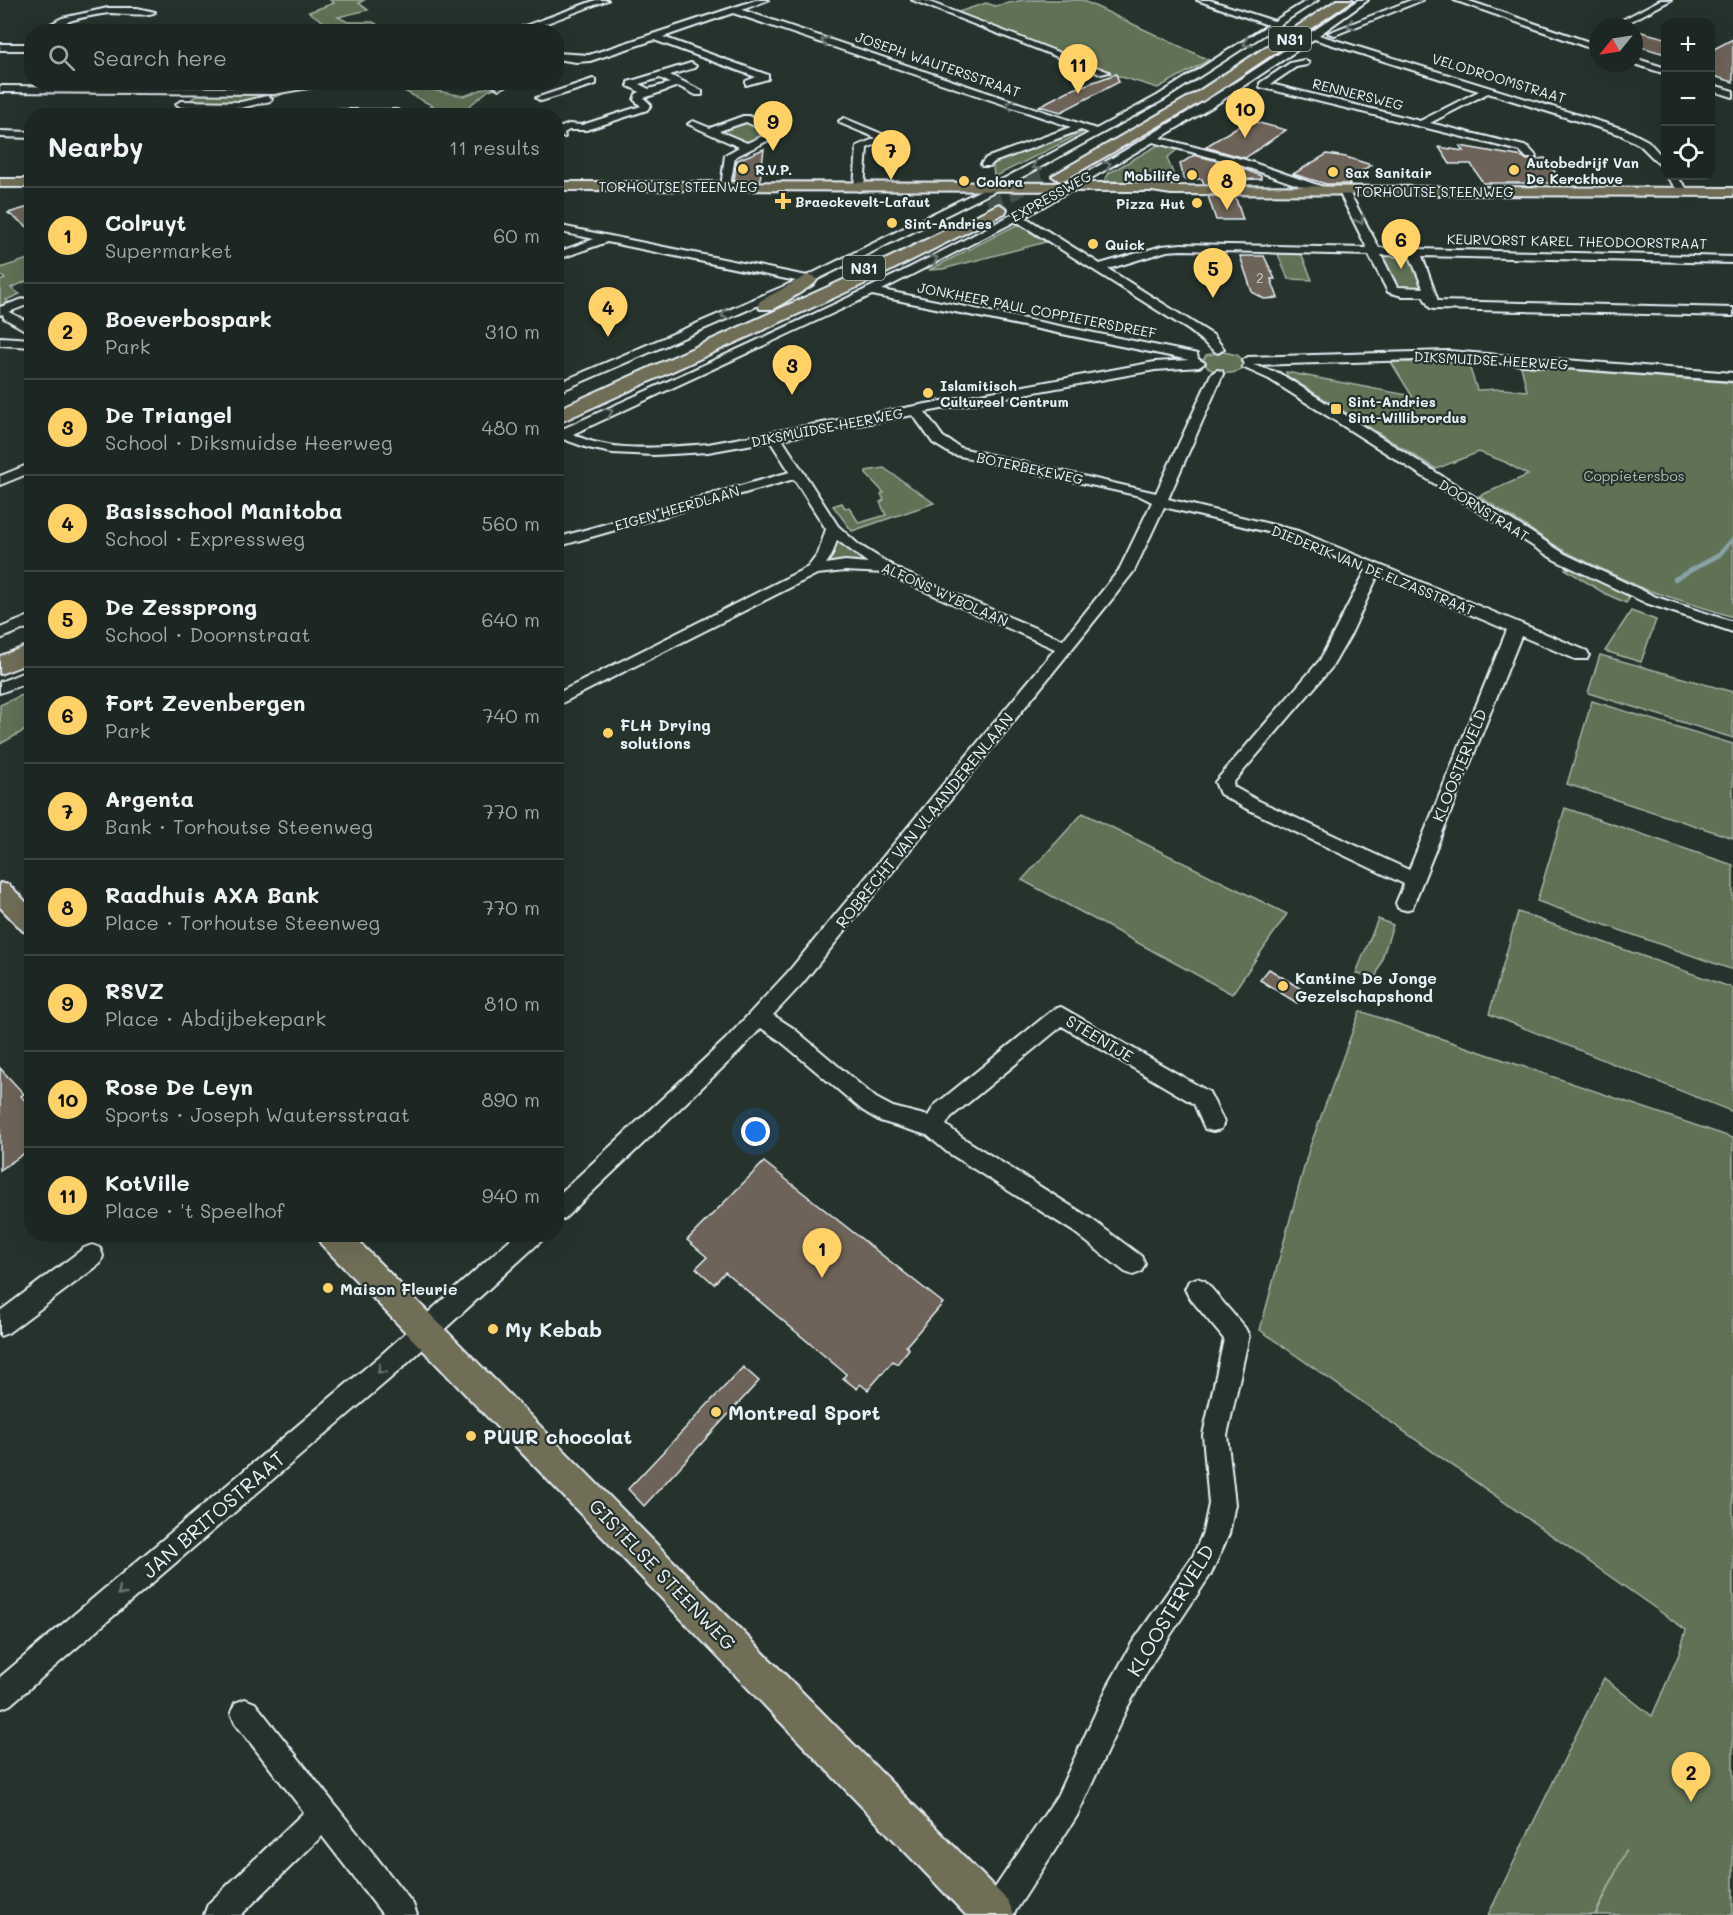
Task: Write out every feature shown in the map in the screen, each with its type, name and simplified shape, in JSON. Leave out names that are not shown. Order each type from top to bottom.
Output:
[{"type":"highway","name":"EXPRESSWEG","points":[[1059,179],[1162,119],[1331,0]]},
{"type":"highway","name":"EXPRESSWEG","points":[[1227,75],[1346,0]]},
{"type":"highway","points":[[1160,98],[1207,77],[1248,72],[1282,57]]},
{"type":"highway","name":"EXPRESSWEG","points":[[564,404],[868,266],[989,203]]},
{"type":"highway","name":"EXPRESSWEG","points":[[564,427],[758,327],[899,260],[989,203]]},
{"type":"highway","points":[[738,327],[749,316],[808,280]]},
{"type":"highway","points":[[758,327],[821,311],[867,293]]},
{"type":"highway","points":[[0,654],[24,644]]},
{"type":"highway","points":[[0,666],[24,656]]},
{"type":"main road","name":"TORHOUTSE STEENWEG","points":[[564,186],[996,187],[1059,179],[1171,190]]},
{"type":"main road","points":[[0,183],[24,183]]},
{"type":"main road","name":"TORHOUTSE STEENWEG","points":[[865,188],[989,203],[1052,196],[1156,193],[1171,190],[1282,185],[1322,190],[1733,192]]},
{"type":"main road","points":[[0,892],[24,916]]},
{"type":"main road","name":"GISTELSE STEENWEG","points":[[339,1242],[994,1915]]},
{"type":"street","points":[[536,24],[604,0]]},
{"type":"street","points":[[916,0],[1104,72]]},
{"type":"street","points":[[1201,0],[1276,25]]},
{"type":"street","name":"EXPRESSWEG","points":[[564,386],[989,203],[996,187],[1100,133],[1160,98],[1314,0]]},
{"type":"street","name":"EXPRESSWEG","points":[[564,428],[867,293],[1016,216],[1052,196],[1059,179],[1153,139],[1282,57],[1364,0]]},
{"type":"street","points":[[1326,40],[1334,32],[1419,0]]},
{"type":"street","points":[[1458,0],[1484,4]]},
{"type":"street","points":[[1469,0],[1589,44]]},
{"type":"street","points":[[1631,18],[1667,0]]},
{"type":"street","points":[[564,58],[590,58],[732,10],[769,1]]},
{"type":"street","points":[[56,24],[85,15],[133,9],[151,12]]},
{"type":"street","name":"JOSEPH WAUTERSSTRAAT","points":[[732,10],[1100,133]]},
{"type":"street","name":"JOSEPH WAUTERSSTRAAT","points":[[771,14],[773,20],[787,28]]},
{"type":"street","points":[[653,36],[765,77],[749,83]]},
{"type":"street","name":"VELODROOMSTRAAT","points":[[1312,36],[1623,132],[1644,143],[1661,163]]},
{"type":"street","points":[[1584,41],[1589,38]]},
{"type":"street","points":[[1584,41],[1589,42]]},
{"type":"street","points":[[0,47],[24,47]]},
{"type":"street","points":[[1643,59],[1661,65]]},
{"type":"street","name":"RENNERSWEG","points":[[1304,63],[1293,64],[1263,85],[1421,123],[1487,90]]},
{"type":"street","points":[[1643,63],[1661,70]]},
{"type":"street","points":[[649,93],[631,84],[691,66]]},
{"type":"street","points":[[661,75],[699,93]]},
{"type":"street","points":[[564,86],[579,87],[593,82]]},
{"type":"street","points":[[564,135],[574,136],[584,132],[582,128],[644,108],[646,104],[638,98],[679,83]]},
{"type":"street","points":[[1715,84],[1733,89]]},
{"type":"street","points":[[0,89],[24,89]]},
{"type":"street","points":[[1715,89],[1733,94]]},
{"type":"street","points":[[96,90],[268,90]]},
{"type":"street","points":[[259,91],[263,90]]},
{"type":"street","points":[[541,98],[556,90]]},
{"type":"street","points":[[192,91],[178,107],[227,105],[243,108]]},
{"type":"street","points":[[257,108],[280,96]]},
{"type":"street","points":[[725,186],[728,158],[733,153],[778,133],[732,112]]},
{"type":"street","points":[[710,131],[746,118]]},
{"type":"street","points":[[844,121],[901,144]]},
{"type":"street","points":[[1421,123],[1524,149],[1530,156]]},
{"type":"street","points":[[693,124],[747,147]]},
{"type":"street","points":[[986,164],[990,160],[1080,128]]},
{"type":"street","points":[[0,134],[24,135]]},
{"type":"street","points":[[19,135],[24,144]]},
{"type":"street","points":[[865,188],[862,146],[885,138]]},
{"type":"street","points":[[1153,139],[1266,171],[1282,185]]},
{"type":"street","points":[[1674,180],[1685,192]]},
{"type":"street","points":[[1343,190],[1392,289],[1402,292],[1430,292]]},
{"type":"street","points":[[1016,216],[1191,326],[1209,338],[1218,349]]},
{"type":"street","points":[[564,230],[808,280]]},
{"type":"street","points":[[564,254],[608,238]]},
{"type":"street","name":"KEURVORST KAREL THEODOORSTRAAT","points":[[1100,268],[1172,248],[1374,250],[1415,253],[1733,260]]},
{"type":"street","points":[[1415,253],[1430,292],[1429,298],[1434,305],[1733,312]]},
{"type":"street","name":"JONKHEER PAUL COPPIETERSDREEF","points":[[867,293],[1199,361]]},
{"type":"street","points":[[24,303],[4,313],[24,332]]},
{"type":"street","points":[[0,341],[24,339]]},
{"type":"street","name":"DIKSMUIDSE HEERWEG","points":[[564,434],[576,442],[655,451],[708,448],[1144,368],[1199,361],[1205,352],[1218,349],[1240,364]]},
{"type":"street","name":"DIKSMUIDSE HEERWEG","points":[[1199,361],[1204,369],[1217,374],[1240,364],[1448,355],[1733,377]]},
{"type":"street","name":"DOORNSTRAAT","points":[[1240,364],[1274,376],[1560,557],[1651,600],[1733,627]]},
{"type":"street","name":"ROBRECHT VAN VLAANDERENLAAN","points":[[564,1204],[719,1059],[759,1017],[824,943],[1126,571],[1161,500],[1217,374]]},
{"type":"street","name":"BOTERBEKEWEG","points":[[916,410],[938,440],[956,452],[1146,493],[1161,500]]},
{"type":"street","name":"ALFONS WYBOLAAN","points":[[774,437],[834,529],[854,548],[886,569],[1065,647]]},
{"type":"street","points":[[0,481],[24,470]]},
{"type":"street","name":"EIGEN HEERDLAAN","points":[[564,541],[798,474]]},
{"type":"street","name":"DIEDERIK VAN DE ELZASSTRAAT","points":[[1161,500],[1167,504],[1293,534],[1581,655]]},
{"type":"street","points":[[813,570],[825,555],[834,529]]},
{"type":"street","points":[[564,697],[813,570],[845,566],[886,569]]},
{"type":"street","points":[[1374,569],[1344,633],[1326,663],[1224,782],[1226,790],[1251,804],[1413,880]]},
{"type":"street","points":[[0,634],[24,624]]},
{"type":"street","name":"KLOOSTERVELD","points":[[1405,903],[1516,628]]},
{"type":"street","points":[[0,688],[24,678]]},
{"type":"street","name":"STEENTJE","points":[[933,1127],[943,1111],[1061,1015],[1202,1098],[1213,1122]]},
{"type":"street","points":[[759,1017],[786,1034],[869,1104],[888,1115],[933,1127],[955,1145],[1082,1225],[1132,1264]]},
{"type":"street","points":[[426,1332],[523,1242]]},
{"type":"street","points":[[0,1325],[92,1256]]},
{"type":"street","name":"KLOOSTERVELD","points":[[994,1915],[1067,1806],[1099,1742],[1116,1698],[1142,1653],[1202,1565],[1216,1534],[1222,1504],[1215,1435],[1237,1336],[1197,1288]]},
{"type":"street","name":"JAN BRITOSTRAAT","points":[[0,1695],[426,1332]]},
{"type":"street","points":[[245,1713],[402,1915]]},
{"type":"street","points":[[219,1915],[324,1814]]},
{"type":"green space","points":[[330,0],[364,0],[359,3],[368,10],[338,17],[348,22],[376,24],[327,24],[309,12],[334,3]]},
{"type":"green space","points":[[1023,0],[1082,0],[1209,60],[1158,88],[1105,72],[952,14],[986,3],[995,6]]},
{"type":"green space","points":[[402,90],[431,90],[464,96],[480,90],[489,90],[467,108],[428,108],[433,106]]},
{"type":"green space","points":[[287,92],[252,101],[188,102],[199,93],[237,95]]},
{"type":"green space","points":[[746,121],[774,132],[747,144],[718,131]]},
{"type":"green space","points":[[1079,131],[1082,133],[994,177],[993,165],[1000,159]]},
{"type":"green space","points":[[1158,145],[1178,149],[1167,158],[1177,184],[1104,181],[1109,173]]},
{"type":"green space","points":[[1018,224],[1046,242],[943,269],[929,270]]},
{"type":"green space","points":[[1301,253],[1312,280],[1288,279],[1278,254]]},
{"type":"green space","points":[[1381,256],[1400,256],[1410,260],[1424,283],[1416,290],[1398,289]]},
{"type":"green space","points":[[24,260],[24,282],[11,288],[20,294],[6,300],[10,303],[0,307],[0,281],[5,279],[0,275],[0,268]]},
{"type":"green space","points":[[1224,352],[1237,355],[1245,362],[1243,369],[1232,373],[1215,372],[1203,361],[1206,355]]},
{"type":"green space","name":"Coppietersbos","points":[[1391,362],[1468,362],[1477,390],[1527,391],[1521,366],[1733,383],[1733,617],[1644,589],[1564,551],[1479,496],[1528,475],[1505,462],[1479,452],[1436,469],[1287,376],[1286,372],[1412,396]]},
{"type":"green space","points":[[884,468],[934,503],[852,531],[833,506],[842,503],[845,508],[849,507],[859,523],[886,515],[880,502],[884,500],[881,494],[884,493],[866,474],[866,471]]},
{"type":"green space","points":[[837,539],[867,563],[867,564],[824,566]]},
{"type":"green space","points":[[1570,567],[1631,596],[1626,603],[1604,593],[1565,569]]},
{"type":"green space","points":[[1631,611],[1656,620],[1641,662],[1605,651]]},
{"type":"green space","points":[[1600,655],[1733,692],[1733,738],[1588,693]]},
{"type":"green space","points":[[24,694],[24,731],[0,744],[0,705]]},
{"type":"green space","points":[[1592,701],[1733,744],[1733,838],[1567,784]]},
{"type":"green space","points":[[1565,808],[1733,865],[1733,970],[1537,901]]},
{"type":"green space","points":[[1083,813],[1287,914],[1232,994],[1022,880]]},
{"type":"green space","points":[[1518,912],[1733,988],[1733,1112],[1489,1014]]},
{"type":"green space","points":[[1378,919],[1393,925],[1375,980],[1356,973]]},
{"type":"green space","points":[[1360,1011],[1733,1138],[1733,1915],[1596,1915],[1626,1850],[1595,1915],[1488,1915],[1604,1678],[1652,1716],[1679,1654],[1686,1630],[1260,1330],[1309,1149]]},
{"type":"building","points":[[1643,32],[1661,37],[1661,53],[1643,48]]},
{"type":"building","points":[[1733,39],[1733,82],[1715,77],[1715,48]]},
{"type":"building","points":[[1116,74],[1119,82],[1061,112],[1039,106],[1068,91]]},
{"type":"building","points":[[1248,120],[1286,130],[1245,158],[1205,147]]},
{"type":"building","name":"Autobedrijf Van De Kerckhove","points":[[1460,146],[1523,157],[1527,160],[1545,158],[1563,183],[1483,183],[1471,164],[1450,164],[1439,147],[1463,151]]},
{"type":"building","points":[[764,149],[760,180],[734,180],[737,160]]},
{"type":"building","name":"Sax Sanitair","points":[[1327,154],[1371,165],[1348,180],[1350,184],[1326,184],[1293,174]]},
{"type":"building","points":[[1194,155],[1234,165],[1261,176],[1261,179],[1229,180],[1231,184],[1204,184],[1202,179],[1184,179],[1180,164]]},
{"type":"building","points":[[1208,196],[1235,196],[1243,220],[1216,220]]},
{"type":"building","points":[[24,208],[24,224],[8,213]]},
{"type":"building","points":[[1240,256],[1264,256],[1275,279],[1271,279],[1278,298],[1264,299],[1252,292]]},
{"type":"building","name":"Kantine De Jonge Gezelschapshond","points":[[1269,969],[1306,992],[1297,1003],[1260,980]]},
{"type":"building","points":[[0,1068],[24,1094],[21,1096],[24,1099],[24,1154],[0,1170]]},
{"type":"building","points":[[764,1162],[943,1303],[906,1346],[909,1349],[897,1364],[893,1361],[868,1390],[860,1384],[857,1389],[843,1378],[846,1374],[725,1272],[714,1284],[696,1268],[707,1257],[687,1240]]},
{"type":"building","name":"Montreal Sport","points":[[743,1367],[759,1381],[644,1506],[628,1489]]},
{"type":"waterway","points":[[1675,579],[1719,555],[1733,539]]},
{"type":"tunnel","points":[[989,206],[1050,173]]},
{"type":"place","name":"KotVille","points":[[1078,94]]},
{"type":"place","name":"Rose De Leyn","points":[[1245,138]]},
{"type":"place","name":"RSVZ","points":[[773,151]]},
{"type":"place","name":"R.V.P.","points":[[743,169]]},
{"type":"place","name":"Autobedrijf Van De Kerckhove","points":[[1514,170]]},
{"type":"place","name":"Sax Sanitair","points":[[1333,172]]},
{"type":"place","name":"Mobilife","points":[[1192,175]]},
{"type":"place","name":"Argenta","points":[[891,180]]},
{"type":"place","name":"Colora","points":[[964,181]]},
{"type":"place","name":"Braeckevelt-Lafaut","points":[[783,201]]},
{"type":"place","name":"Pizza Hut","points":[[1197,203]]},
{"type":"place","name":"Raadhuis AXA Bank","points":[[1227,210]]},
{"type":"place","name":"Sint-Andries","points":[[892,223]]},
{"type":"place","name":"Quick","points":[[1093,244]]},
{"type":"place","name":"Fort Zevenbergen","points":[[1401,269]]},
{"type":"place","name":"De Zessprong","points":[[1213,298]]},
{"type":"place","name":"Basisschool Manitoba","points":[[608,337]]},
{"type":"place","name":"Islamitisch Cultureel Centrum","points":[[928,393]]},
{"type":"place","name":"De Triangel","points":[[792,395]]},
{"type":"place","name":"Sint-Andries Sint-Willibrordus","points":[[1336,409]]},
{"type":"place","name":"FLH Drying solutions","points":[[608,733]]},
{"type":"place","name":"Kantine De Jonge Gezelschapshond","points":[[1283,986]]},
{"type":"place","name":"Colruyt","points":[[822,1278]]},
{"type":"place","name":"Maison Fleurie","points":[[328,1288]]},
{"type":"place","name":"My Kebab","points":[[493,1329]]},
{"type":"place","name":"Montreal Sport","points":[[716,1412]]},
{"type":"place","name":"PUUR chocolat","points":[[471,1436]]},
{"type":"place","name":"Boeverbospark","points":[[1691,1802]]}]
